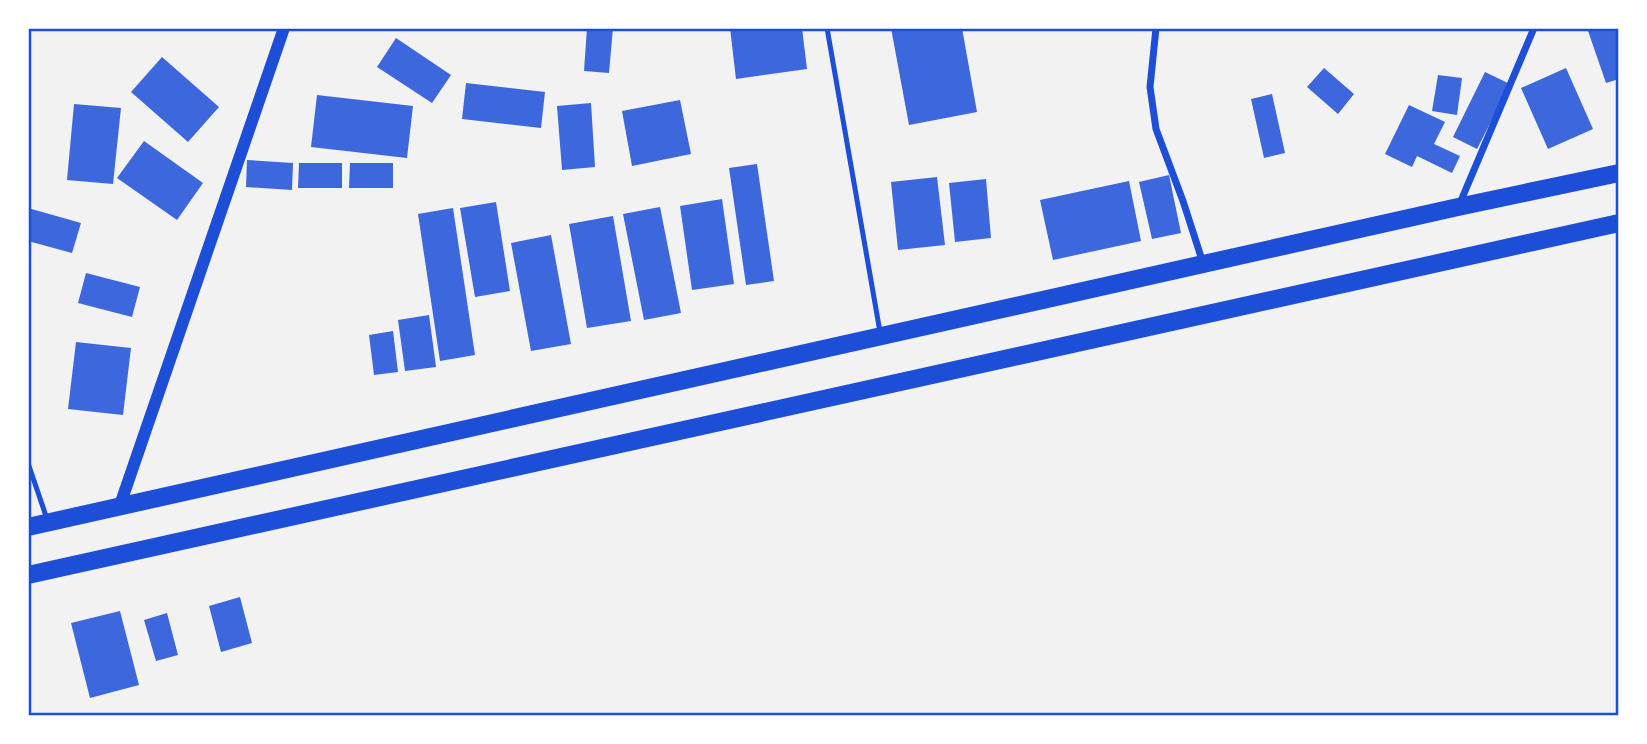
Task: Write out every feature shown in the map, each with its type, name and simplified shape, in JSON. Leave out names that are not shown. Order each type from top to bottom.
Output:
[{"type":"main road","points":[[28,527],[1619,173]]},
{"type":"main road","points":[[28,575],[1619,223]]},
{"type":"street","points":[[119,508],[284,28]]},
{"type":"street","points":[[1156,28],[1150,86],[1154,119],[1203,264]]},
{"type":"street","points":[[1458,207],[1534,28]]},
{"type":"lane","points":[[827,28],[880,336]]},
{"type":"lane","points":[[28,463],[48,522]]},
{"type":"building","points":[[587,28],[613,28],[609,73],[584,71]]},
{"type":"building","points":[[730,28],[802,28],[807,69],[736,79]]},
{"type":"building","points":[[891,28],[962,28],[977,112],[909,125]]},
{"type":"building","points":[[1587,28],[1619,28],[1619,79],[1606,83]]},
{"type":"building","points":[[396,38],[451,75],[432,103],[377,67]]},
{"type":"building","points":[[162,57],[219,107],[188,142],[131,92]]},
{"type":"building","points":[[1324,68],[1354,94],[1338,114],[1307,87]]},
{"type":"building","points":[[1566,68],[1593,129],[1548,149],[1521,88]]},
{"type":"building","points":[[1485,72],[1510,84],[1477,149],[1453,137]]},
{"type":"building","points":[[1438,75],[1462,78],[1457,115],[1432,111]]},
{"type":"building","points":[[466,83],[545,92],[541,128],[462,119]]},
{"type":"building","points":[[1272,94],[1285,153],[1264,158],[1251,99]]},
{"type":"building","points":[[317,95],[413,106],[407,158],[311,147]]},
{"type":"building","points":[[680,100],[691,154],[632,166],[622,111]]},
{"type":"building","points":[[591,103],[595,167],[562,170],[557,106]]},
{"type":"building","points":[[74,104],[121,108],[113,184],[67,180]]},
{"type":"building","points":[[1409,105],[1445,122],[1434,144],[1460,156],[1452,173],[1417,156],[1412,167],[1385,154]]},
{"type":"building","points":[[144,141],[203,183],[177,220],[117,178]]},
{"type":"building","points":[[247,160],[293,163],[292,190],[246,187]]},
{"type":"building","points":[[299,163],[342,163],[342,188],[298,188]]},
{"type":"building","points":[[350,163],[393,163],[393,188],[349,188]]},
{"type":"building","points":[[757,164],[774,281],[746,285],[729,168]]},
{"type":"building","points":[[1169,175],[1181,233],[1152,239],[1139,182]]},
{"type":"building","points":[[937,177],[945,245],[898,250],[891,182]]},
{"type":"building","points":[[986,179],[991,238],[955,242],[949,183]]},
{"type":"building","points":[[1129,181],[1141,241],[1053,260],[1040,200]]},
{"type":"building","points":[[722,199],[734,284],[692,290],[680,206]]},
{"type":"building","points":[[496,202],[510,291],[475,297],[460,208]]},
{"type":"building","points":[[660,207],[681,313],[644,320],[623,214]]},
{"type":"building","points":[[28,208],[81,223],[72,253],[28,241]]},
{"type":"building","points":[[453,208],[475,355],[440,361],[418,214]]},
{"type":"building","points":[[613,216],[631,321],[587,328],[569,224]]},
{"type":"building","points":[[551,235],[571,344],[531,351],[511,243]]},
{"type":"building","points":[[86,273],[140,287],[132,317],[78,303]]},
{"type":"building","points":[[429,315],[436,367],[405,371],[398,320]]},
{"type":"building","points":[[393,331],[398,372],[374,375],[369,335]]},
{"type":"building","points":[[76,342],[131,348],[123,415],[68,409]]},
{"type":"building","points":[[240,597],[252,643],[221,652],[209,606]]},
{"type":"building","points":[[120,611],[139,685],[90,698],[71,623]]},
{"type":"building","points":[[167,613],[178,655],[156,661],[144,620]]}]
